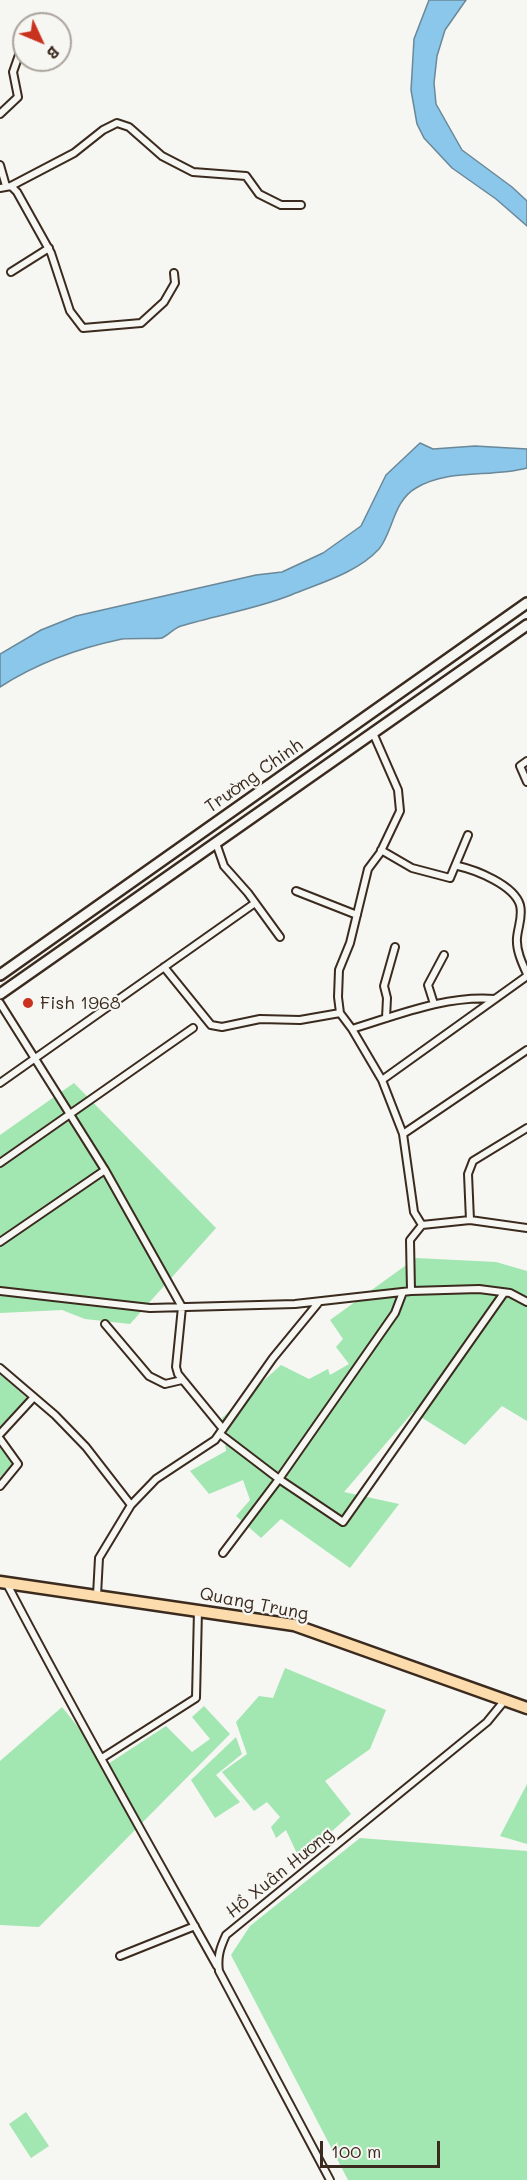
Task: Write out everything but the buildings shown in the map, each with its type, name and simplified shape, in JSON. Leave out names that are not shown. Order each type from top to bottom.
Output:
[{"type":"main road","name":"Quang Trung","points":[[3,1583],[198,1609],[294,1625],[527,1708]]},
{"type":"street","points":[[0,114],[18,97],[13,72]]},
{"type":"street","points":[[6,186],[74,153],[103,130],[117,123],[129,126],[153,149],[183,168],[194,172],[246,176],[259,194],[281,204],[301,206]]},
{"type":"street","points":[[0,165],[6,186],[17,192],[49,248],[70,311],[83,328],[141,323],[164,302],[175,283],[174,273]]},
{"type":"street","points":[[10,272],[49,248]]},
{"type":"street","name":"Trường Chinh","points":[[0,975],[527,603]]},
{"type":"street","name":"Trường Chinh","points":[[0,994],[527,625]]},
{"type":"street","points":[[373,733],[401,801],[397,819],[368,869],[350,943],[339,970],[340,1013],[352,1029],[381,1080],[403,1134],[414,1212],[422,1225]]},
{"type":"street","points":[[527,761],[520,765],[527,782]]},
{"type":"street","points":[[202,834],[214,845],[224,866],[280,937]]},
{"type":"street","points":[[381,850],[412,868],[450,878],[458,866],[468,835]]},
{"type":"street","points":[[381,1080],[527,975],[519,955],[517,939],[521,920],[517,899],[494,879],[458,866]]},
{"type":"street","points":[[296,891],[357,915]]},
{"type":"street","points":[[0,1083],[255,903]]},
{"type":"street","points":[[386,1018],[387,998],[384,986],[395,948]]},
{"type":"street","points":[[434,1004],[428,985],[444,955]]},
{"type":"street","points":[[164,966],[211,1025],[222,1027],[260,1019],[300,1020],[340,1013]]},
{"type":"street","points":[[352,1029],[434,1004],[476,997],[496,999]]},
{"type":"street","points":[[0,1002],[105,1170],[182,1307],[176,1367],[182,1380],[221,1431],[279,1479],[338,1521],[347,1520],[504,1293]]},
{"type":"street","points":[[0,1163],[193,1028]]},
{"type":"street","points":[[403,1134],[527,1050]]},
{"type":"street","points":[[470,1220],[468,1174],[473,1161],[527,1128]]},
{"type":"street","points":[[0,1242],[105,1170]]},
{"type":"street","points":[[223,1553],[279,1479],[395,1313],[407,1292],[410,1240],[422,1225],[470,1220],[527,1228]]},
{"type":"street","points":[[0,1291],[128,1307],[319,1302],[407,1292],[479,1289],[504,1293],[527,1302]]},
{"type":"street","points":[[97,1595],[99,1558],[131,1505],[156,1479],[215,1440],[273,1358],[319,1302]]},
{"type":"street","points":[[105,1324],[149,1376],[165,1384],[182,1380]]},
{"type":"street","points":[[0,1368],[86,1447],[131,1505]]},
{"type":"street","points":[[0,1434],[34,1397]]},
{"type":"street","points":[[0,1439],[18,1464],[0,1486]]},
{"type":"street","points":[[3,1583],[195,1926],[330,2180]]},
{"type":"street","points":[[102,1758],[196,1698],[198,1609]]},
{"type":"street","name":"Hồ Xuân Hương","points":[[219,1971],[217,1958],[226,1935],[487,1722],[505,1700]]},
{"type":"street","points":[[120,1956],[195,1926]]},
{"type":"green space","points":[[74,1083],[216,1228],[130,1324],[85,1319],[62,1310],[0,1313],[0,1135]]},
{"type":"green space","points":[[416,1258],[496,1262],[527,1271],[527,1421],[502,1406],[465,1445],[413,1412],[344,1492],[399,1504],[350,1568],[281,1519],[261,1538],[236,1516],[250,1500],[243,1480],[209,1494],[190,1471],[226,1451],[222,1418],[281,1365],[309,1379],[328,1369],[330,1375],[349,1364],[336,1347],[343,1339],[330,1320]]},
{"type":"green space","points":[[0,1374],[28,1399],[0,1427]]},
{"type":"green space","points":[[0,1447],[13,1464],[0,1477]]},
{"type":"green space","points":[[285,1668],[386,1710],[370,1749],[325,1781],[351,1814],[300,1860],[286,1830],[276,1838],[271,1827],[280,1817],[267,1802],[254,1811],[222,1772],[247,1754],[236,1722],[259,1696],[273,1698]]},
{"type":"green space","points":[[204,1706],[230,1734],[39,1927],[0,1925],[0,1761],[62,1707],[108,1764],[166,1726],[192,1752],[210,1739],[192,1717]]},
{"type":"green space","points":[[236,1737],[242,1754],[216,1775],[240,1802],[215,1818],[191,1780]]},
{"type":"green space","points":[[527,1784],[527,1844],[500,1836]]},
{"type":"green space","points":[[360,1838],[527,1851],[527,2180],[348,2180],[231,1955],[250,1926]]},
{"type":"green space","points":[[26,2112],[49,2146],[31,2158],[9,2124]]},
{"type":"water","points":[[429,0],[466,0],[445,30],[437,56],[434,83],[436,104],[462,150],[527,201],[527,226],[496,199],[452,168],[424,138],[417,124],[411,90],[414,39]]},
{"type":"water","points":[[420,443],[433,449],[475,446],[527,449],[527,468],[442,478],[416,488],[402,501],[379,549],[360,565],[326,582],[278,600],[181,626],[162,638],[122,639],[74,652],[14,678],[0,687],[0,654],[41,630],[76,616],[256,575],[282,572],[323,553],[361,526],[386,475]]},
{"type":"place","name":"Fish 1968","points":[[28,1003]]}]
